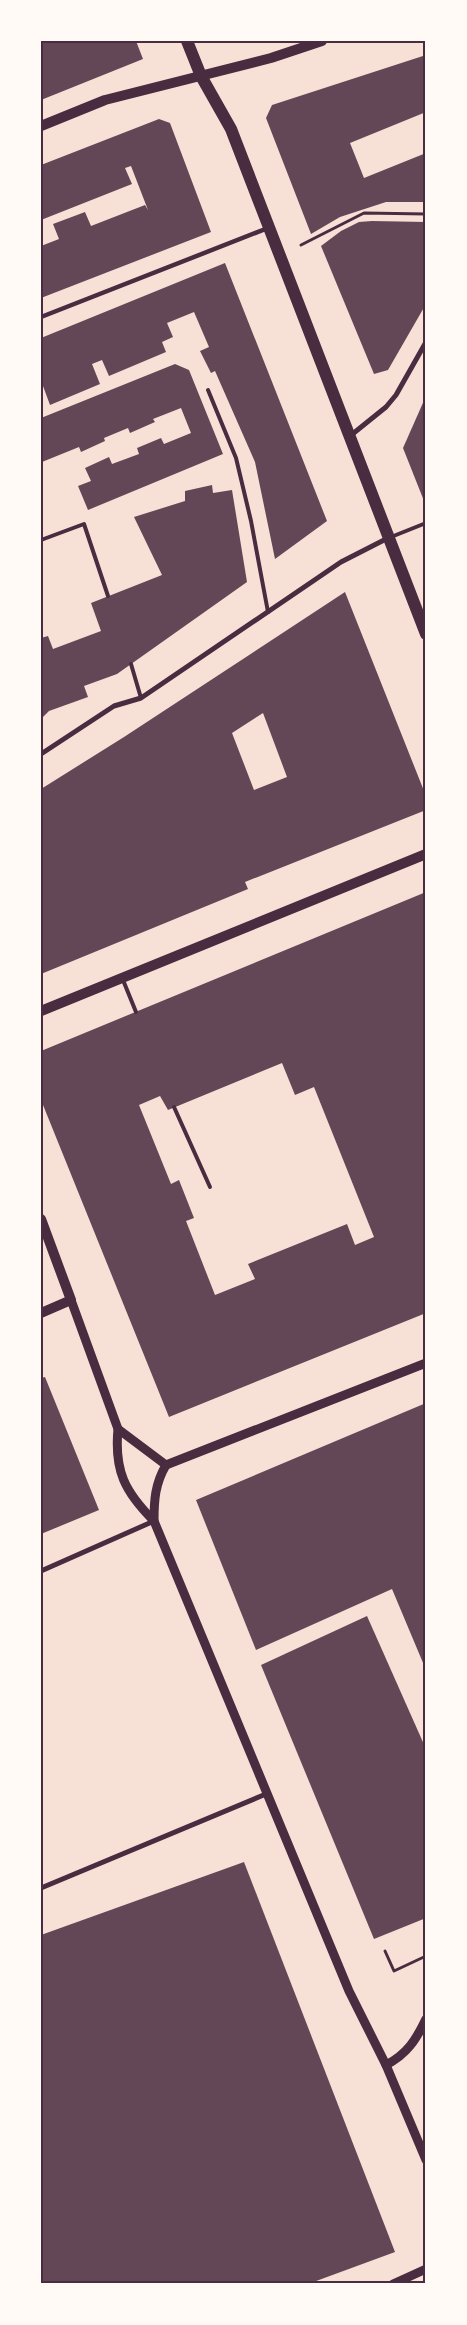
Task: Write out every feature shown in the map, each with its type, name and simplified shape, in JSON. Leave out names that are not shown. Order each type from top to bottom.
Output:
[{"type":"main road","points":[[187,41],[201,76],[231,129],[426,634]]},
{"type":"main road","points":[[41,126],[105,100],[271,58],[322,41]]},
{"type":"main road","points":[[41,1011],[426,854]]},
{"type":"main road","points":[[41,1219],[71,1300],[41,1313]]},
{"type":"street","points":[[41,317],[269,228]]},
{"type":"street","points":[[350,436],[386,407],[396,395],[426,342]]},
{"type":"street","points":[[41,754],[114,706],[141,698],[341,562],[389,538]]},
{"type":"street","points":[[71,1300],[118,1429],[116,1452],[124,1480],[133,1500],[154,1521]]},
{"type":"street","points":[[426,1363],[166,1465],[158,1480],[154,1499],[154,1521],[266,1794],[349,1991],[386,2065],[426,2160]]},
{"type":"street","points":[[118,1429],[166,1465]]},
{"type":"street","points":[[41,1571],[154,1521]]},
{"type":"street","points":[[41,1888],[266,1794]]},
{"type":"street","points":[[386,2065],[400,2058],[408,2050],[426,2019]]},
{"type":"street","points":[[393,2284],[426,2268]]},
{"type":"lane","points":[[208,390],[236,458],[251,521],[268,612]]},
{"type":"lane","points":[[389,538],[426,523]]},
{"type":"lane","points":[[41,540],[84,524],[108,596]]},
{"type":"lane","points":[[131,664],[141,698]]},
{"type":"lane","points":[[122,978],[136,1012]]},
{"type":"lane","points":[[174,1107],[210,1187]]},
{"type":"path","points":[[280,256],[364,213],[426,214]]},
{"type":"path","points":[[385,1951],[394,1971],[426,1956]]},
{"type":"building","points":[[41,41],[136,41],[143,59],[41,100]]},
{"type":"building","points":[[426,55],[426,112],[350,143],[364,178],[426,153],[426,202],[386,202],[340,217],[311,234],[266,118],[272,105]]},
{"type":"building","points":[[159,119],[170,123],[211,232],[41,298],[41,246],[59,239],[53,224],[85,212],[91,226],[145,205],[148,210],[131,166],[125,168],[132,184],[41,220],[41,165]]},
{"type":"building","points":[[359,222],[426,222],[426,304],[388,370],[374,374],[321,246],[341,231]]},
{"type":"building","points":[[225,263],[327,521],[275,559],[255,462],[215,371],[211,373],[200,351],[209,347],[194,312],[167,323],[173,337],[162,342],[166,352],[109,376],[102,360],[92,364],[100,384],[50,405],[43,386],[41,386],[41,338]]},
{"type":"building","points":[[175,364],[189,370],[223,454],[88,510],[78,486],[91,481],[85,468],[109,457],[112,464],[139,454],[137,448],[161,438],[164,444],[191,433],[181,408],[153,419],[155,422],[130,433],[128,428],[104,438],[105,441],[81,452],[79,447],[42,462],[41,418]]},
{"type":"building","points":[[426,396],[426,506],[403,448]]},
{"type":"building","points":[[212,485],[213,493],[232,490],[247,582],[117,674],[84,686],[88,697],[49,711],[41,719],[41,638],[48,636],[53,649],[101,631],[91,603],[162,575],[134,517],[185,501],[185,491]]},
{"type":"building","points":[[345,592],[426,796],[426,810],[245,882],[248,889],[41,974],[41,789]],"holes":[[[263,713],[287,777],[254,790],[232,733]]]},
{"type":"building","points":[[426,892],[426,1313],[169,1417],[41,1100],[41,1051]],"holes":[[[282,1063],[295,1095],[314,1087],[374,1237],[355,1245],[347,1224],[248,1264],[255,1279],[215,1295],[186,1221],[194,1218],[179,1180],[171,1184],[139,1105],[160,1096],[168,1110]]]},
{"type":"building","points":[[45,1377],[99,1510],[41,1534],[41,1378]]},
{"type":"building","points":[[426,1403],[426,1670],[392,1589],[256,1650],[196,1500]]},
{"type":"building","points":[[367,1616],[426,1749],[426,1918],[374,1939],[261,1665]]},
{"type":"building","points":[[244,1862],[395,2252],[308,2284],[41,2284],[41,1935]]}]
